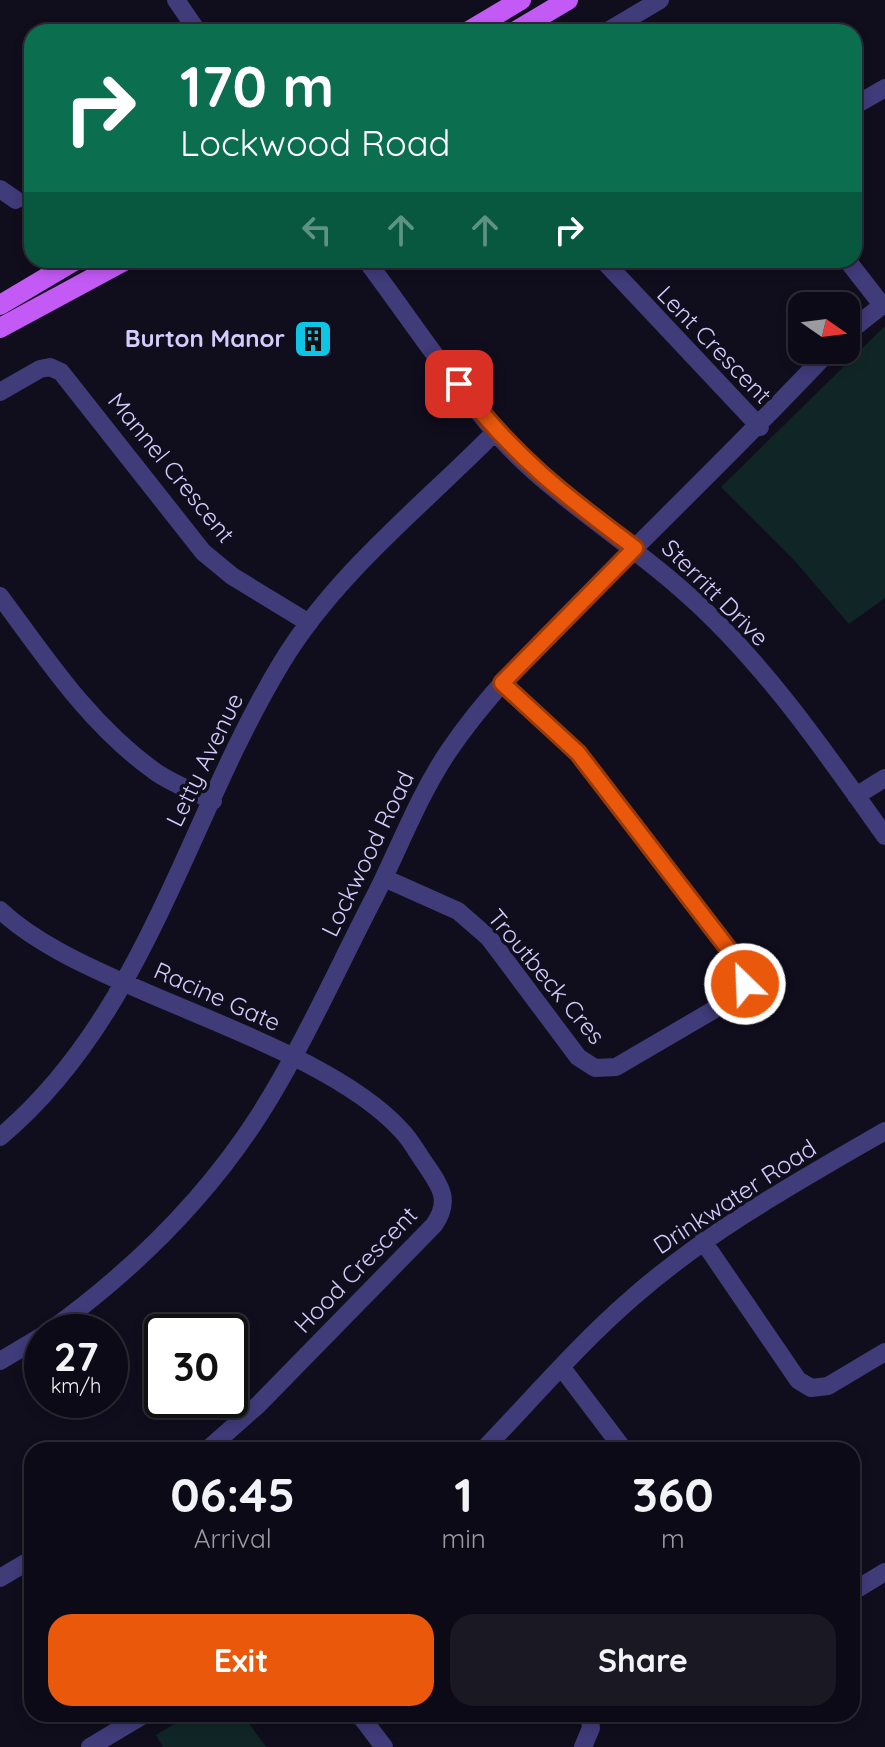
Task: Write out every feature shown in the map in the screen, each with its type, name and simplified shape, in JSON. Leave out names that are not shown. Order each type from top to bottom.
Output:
[{"type":"main road","points":[[480,24],[521,0]]},
{"type":"main road","points":[[528,24],[568,0]]},
{"type":"main road","points":[[0,305],[62,268]]},
{"type":"main road","points":[[0,328],[111,268]]},
{"type":"street","points":[[176,0],[192,24]]},
{"type":"street","points":[[620,24],[660,0]]},
{"type":"street","points":[[862,101],[885,88]]},
{"type":"street","points":[[0,189],[16,200]]},
{"type":"street","name":"Sterritt Drive","points":[[372,268],[495,432],[548,482],[635,548],[717,622],[885,836]]},
{"type":"street","name":"Lent Crescent","points":[[611,268],[760,427]]},
{"type":"street","points":[[854,268],[884,304],[860,323]]},
{"type":"street","name":"Lockwood Road","points":[[71,1314],[123,1273],[197,1197],[260,1114],[384,878],[415,805],[448,752],[502,683],[760,427],[817,364]]},
{"type":"street","name":"Mannel Crescent","points":[[0,392],[40,369],[50,367],[61,372],[203,552],[232,576],[309,623]]},
{"type":"street","name":"Letty Avenue","points":[[0,1137],[69,1064],[123,983],[252,716],[309,623],[383,540],[495,432]]},
{"type":"street","points":[[0,596],[69,689],[102,726],[154,771],[213,801]]},
{"type":"street","name":"Troutbeck Cres","points":[[384,878],[458,911],[489,938],[578,1057],[595,1068],[616,1067],[739,995],[745,984],[740,964],[625,810],[578,753],[502,683]]},
{"type":"street","points":[[856,796],[885,778]]},
{"type":"street","name":"Racine Gate","points":[[0,910],[34,936],[123,983],[292,1056]]},
{"type":"street","name":"Hood Crescent","points":[[217,1442],[249,1415],[434,1225],[445,1204],[438,1183],[402,1131],[351,1091],[292,1056]]},
{"type":"street","name":"Drinkwater Road","points":[[491,1442],[633,1296],[703,1241],[885,1131]]},
{"type":"street","points":[[703,1241],[798,1380],[811,1388],[828,1386],[885,1352]]},
{"type":"street","points":[[0,1361],[24,1347]]},
{"type":"street","points":[[562,1368],[618,1442]]},
{"type":"street","points":[[0,1578],[24,1564]]},
{"type":"street","points":[[860,1587],[885,1572]]},
{"type":"street","points":[[90,1747],[132,1722]]},
{"type":"street","points":[[365,1722],[384,1747]]},
{"type":"street","points":[[583,1747],[591,1728],[590,1722]]},
{"type":"green space","points":[[885,326],[885,598],[849,624],[794,560],[721,487],[846,364],[860,364],[860,351]]},
{"type":"green space","points":[[178,1722],[248,1722],[266,1747],[163,1747],[156,1735]]},
{"type":"place","name":"Burton Manor","points":[[313,339]]},
{"type":"route","points":[[459,384],[495,432],[548,482],[635,548],[502,683],[578,753],[625,810],[740,964],[744,970],[745,984]]}]
